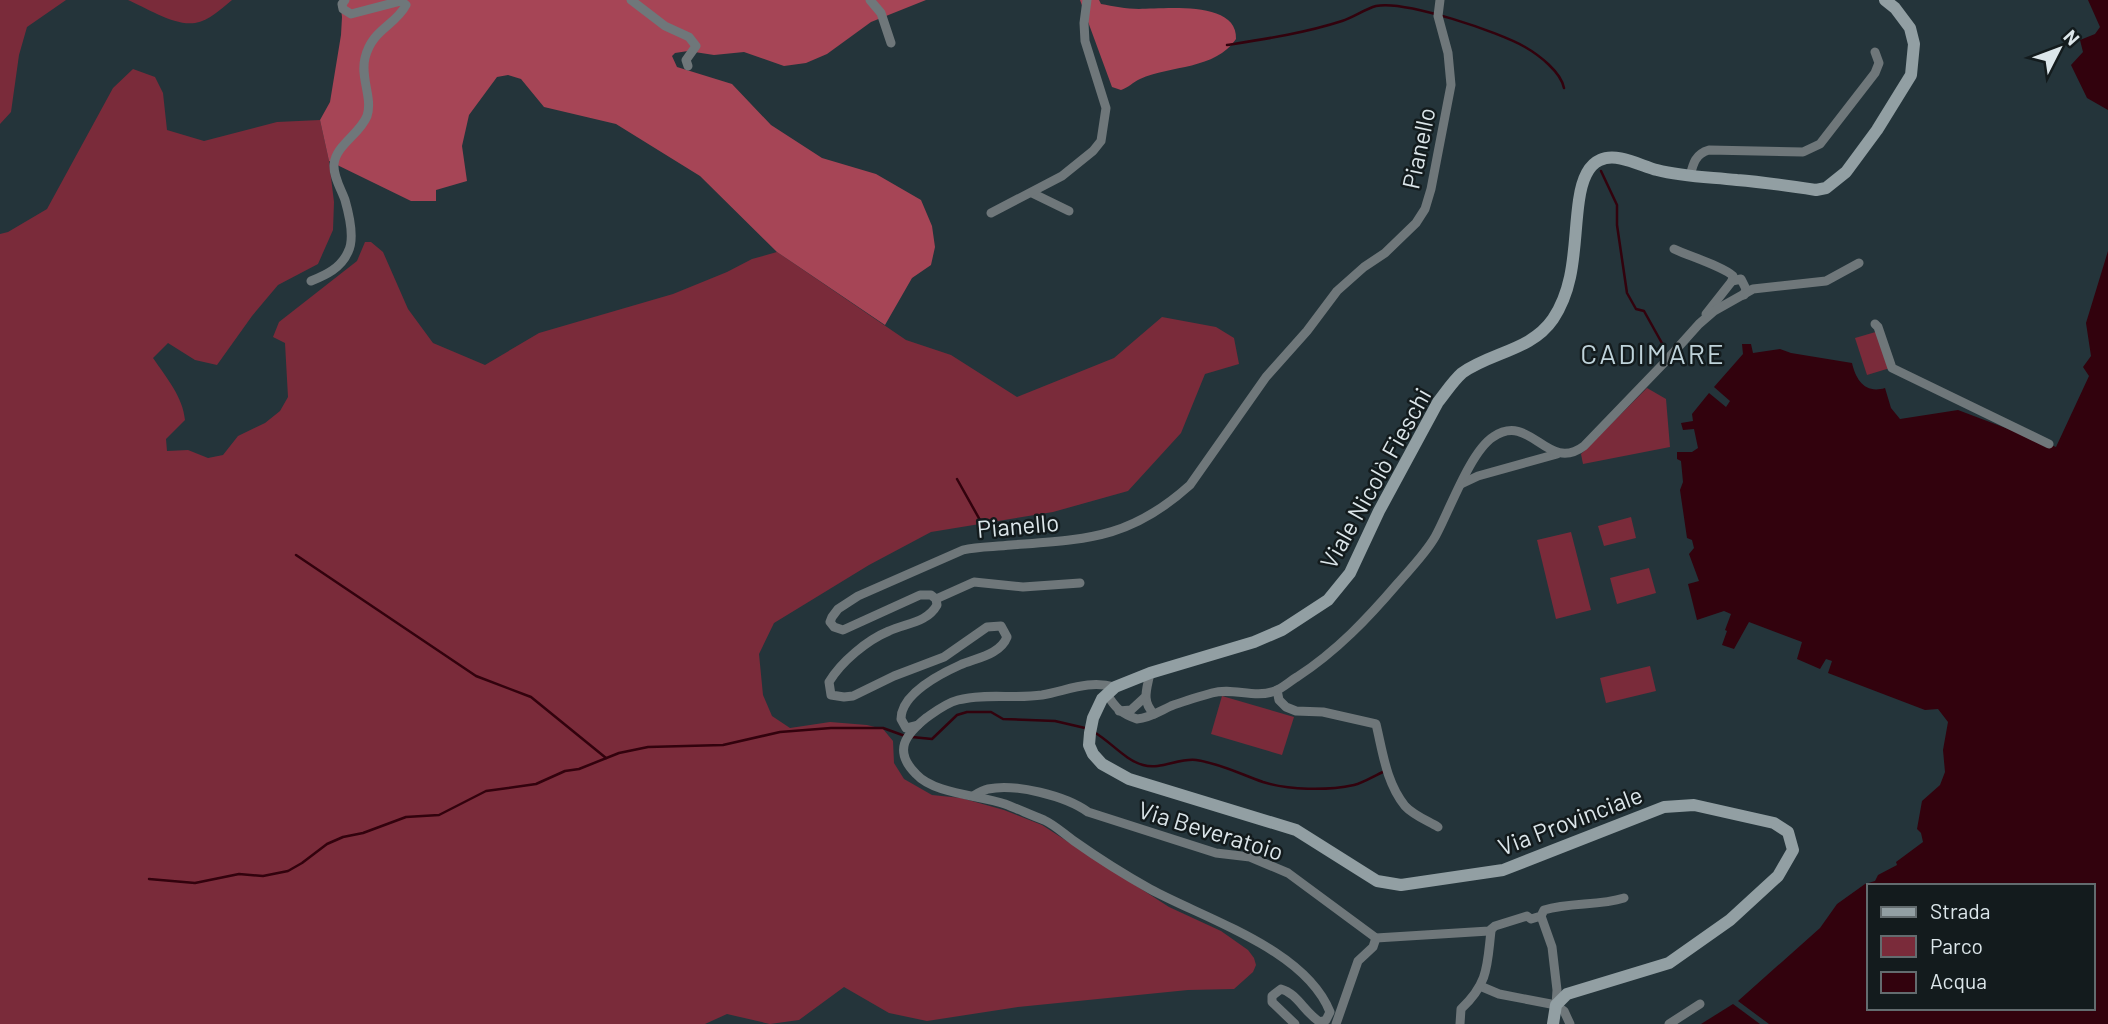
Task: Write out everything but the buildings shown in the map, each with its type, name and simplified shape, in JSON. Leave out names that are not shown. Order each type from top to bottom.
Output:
[{"type":"main road","name":"Viale Nicolò Fieschi","points":[[1111,691],[1150,673],[1254,642],[1282,630],[1310,613],[1338,590],[1350,573],[1375,519],[1449,387],[1477,364],[1522,346],[1544,330],[1553,319],[1564,299],[1574,262],[1579,198],[1585,175],[1598,161],[1613,158],[1690,176],[1816,190],[1836,182],[1877,130],[1911,75],[1914,44],[1910,28],[1895,8],[1885,0]]},
{"type":"main road","name":"Via Provinciale","points":[[1111,691],[1093,718],[1091,726],[1090,745],[1093,754],[1102,764],[1129,779],[1296,830],[1377,881],[1401,885],[1503,870],[1664,807],[1694,805],[1774,823],[1788,832],[1793,849],[1778,876],[1730,920],[1669,963],[1579,989],[1567,994],[1556,1005]]},
{"type":"main road","points":[[1553,1024],[1556,1005]]},
{"type":"street","points":[[311,281],[334,269],[348,253],[351,238],[345,200],[334,168],[335,160],[366,119],[369,107],[364,60],[370,45],[406,5],[401,1],[351,14],[343,9],[345,0]]},
{"type":"street","points":[[631,0],[665,26],[692,39],[696,46],[686,60],[688,66]]},
{"type":"street","points":[[870,0],[881,13],[891,43]]},
{"type":"street","points":[[991,213],[1062,176],[1101,141],[1106,108],[1085,41],[1087,0]]},
{"type":"street","name":"Pianello","points":[[936,599],[931,595],[920,595],[843,630],[834,627],[830,622],[838,609],[858,596],[963,550],[1104,535],[1133,526],[1175,498],[1190,485],[1266,377],[1338,291],[1364,267],[1385,253],[1416,223],[1425,209],[1431,189],[1451,85],[1448,53],[1438,16],[1440,0]]},
{"type":"street","points":[[1690,176],[1695,158],[1709,150],[1803,152],[1820,144],[1875,73],[1878,63],[1875,52]]},
{"type":"street","points":[[1032,193],[1069,211]]},
{"type":"street","points":[[1459,485],[1478,476],[1558,454],[1569,454],[1584,446],[1664,363],[1699,324],[1733,276],[1723,268],[1709,265],[1674,249]]},
{"type":"street","points":[[1699,324],[1714,311],[1753,289],[1826,281],[1859,263]]},
{"type":"street","points":[[1732,281],[1741,279],[1745,283],[1744,295]]},
{"type":"street","points":[[1875,324],[1892,368],[2049,444]]},
{"type":"street","points":[[1295,1024],[1272,1002],[1272,996],[1281,989],[1291,993],[1308,1013],[1320,1022],[1326,1020],[1330,1012],[1315,987],[1294,967],[1231,928],[1150,889],[1076,843],[1048,821],[1004,804],[929,784],[910,768],[905,760],[903,744],[906,737],[946,704],[960,699],[1040,695],[1099,683],[1111,691],[1119,711],[1137,719],[1219,691],[1257,694],[1277,690],[1310,668],[1366,621],[1430,542],[1446,517],[1477,449],[1492,437],[1506,431],[1520,432],[1534,438],[1548,450],[1558,454]]},
{"type":"street","points":[[918,725],[906,728],[901,719],[904,706],[912,696],[950,669],[998,649],[1007,637],[1001,626],[987,628],[944,657],[853,696],[844,698],[831,695],[829,682],[843,664],[886,632],[928,617],[937,605],[936,599],[974,582],[1023,587],[1080,583]]},
{"type":"street","points":[[1119,711],[1131,710],[1144,698],[1150,673]]},
{"type":"street","points":[[1277,690],[1279,700],[1286,708],[1323,712],[1376,724],[1385,770],[1406,808],[1438,827]]},
{"type":"street","points":[[1144,698],[1153,715]]},
{"type":"street","name":"Via Beveratoio","points":[[974,796],[990,788],[1028,790],[1070,800],[1088,813],[1216,853],[1250,857],[1288,873],[1376,938]]},
{"type":"street","points":[[1556,1005],[1552,947],[1541,916],[1544,910],[1580,903],[1604,904],[1624,898]]},
{"type":"street","points":[[1461,1024],[1461,1009],[1485,977],[1491,930],[1495,926],[1527,916],[1531,919],[1541,916]]},
{"type":"street","points":[[1336,1024],[1358,961],[1373,947],[1376,938],[1491,930]]},
{"type":"street","points":[[1480,986],[1499,994],[1556,1005],[1564,1011],[1570,1024]]},
{"type":"street","points":[[1669,1024],[1700,1004]]},
{"type":"green space","points":[[0,0],[66,0],[27,27],[19,55],[11,112],[0,124]]},
{"type":"green space","points":[[128,0],[232,0],[205,20],[187,23],[170,19]]},
{"type":"green space","points":[[133,69],[155,77],[163,93],[167,130],[204,141],[277,122],[320,120],[334,202],[333,230],[318,264],[278,285],[217,365],[195,360],[168,343],[153,358],[177,395],[184,412],[185,420],[166,439],[167,451],[188,450],[208,458],[223,455],[238,436],[265,423],[280,411],[288,397],[285,343],[273,337],[279,322],[357,261],[365,242],[371,242],[383,252],[408,309],[433,343],[485,365],[539,333],[673,294],[752,259],[777,252],[906,340],[951,355],[1017,397],[1114,358],[1162,317],[1216,327],[1234,338],[1239,364],[1205,374],[1181,433],[1128,491],[1053,512],[931,532],[869,565],[774,623],[759,654],[763,695],[772,716],[790,728],[830,722],[883,729],[893,741],[894,763],[904,779],[932,795],[961,798],[1004,810],[1042,825],[1169,907],[1221,931],[1248,950],[1256,965],[1253,972],[1234,989],[1188,990],[1018,1007],[927,1021],[889,1013],[844,987],[799,1020],[770,1024],[727,1014],[705,1024],[0,1024],[0,234],[47,209],[113,88]]},
{"type":"green space","points":[[1879,331],[1890,368],[1867,375],[1855,338]]},
{"type":"green space","points":[[1647,388],[1666,399],[1670,447],[1583,464],[1581,454]]},
{"type":"green space","points":[[1631,517],[1636,538],[1604,546],[1598,526]]},
{"type":"green space","points":[[1571,532],[1591,610],[1556,619],[1537,540]]},
{"type":"green space","points":[[1649,568],[1656,593],[1617,604],[1610,578]]},
{"type":"green space","points":[[1650,666],[1656,691],[1606,703],[1600,678]]},
{"type":"green space","points":[[1222,696],[1294,717],[1282,755],[1211,734]]},
{"type":"shaded area","points":[[340,0],[926,0],[871,22],[827,54],[806,63],[784,66],[744,52],[714,55],[688,51],[672,56],[677,67],[732,84],[771,125],[822,158],[876,174],[921,200],[932,226],[935,247],[931,265],[912,278],[885,325],[777,252],[700,176],[616,124],[544,107],[521,79],[508,75],[497,77],[469,115],[462,146],[467,181],[436,190],[436,201],[411,201],[329,161],[320,120],[330,102],[341,35]]},
{"type":"shaded area","points":[[1080,0],[1099,0],[1101,4],[1139,9],[1181,8],[1213,12],[1225,18],[1233,27],[1236,39],[1227,49],[1205,62],[1137,80],[1121,90],[1112,87]]},
{"type":"water","points":[[2088,0],[2108,0],[2108,110],[2087,98],[2071,65],[2083,52],[2080,40],[2095,34],[2100,27]]},
{"type":"water","points":[[2108,251],[2108,1024],[1769,1024],[1738,1001],[1820,928],[1837,904],[1865,884],[1875,881],[1878,875],[1897,865],[1896,862],[1923,842],[1917,829],[1922,801],[1940,785],[1945,772],[1943,750],[1948,722],[1938,709],[1925,710],[1828,673],[1832,661],[1826,659],[1820,669],[1797,659],[1802,642],[1749,622],[1734,649],[1722,645],[1731,614],[1724,611],[1697,620],[1688,584],[1699,581],[1689,554],[1694,548],[1692,540],[1687,538],[1680,490],[1683,482],[1681,461],[1677,459],[1677,452],[1692,452],[1698,448],[1694,429],[1683,430],[1681,423],[1693,421],[1692,414],[1709,393],[1726,407],[1730,401],[1714,387],[1743,354],[1742,344],[1751,344],[1753,353],[1780,349],[1852,363],[1862,384],[1872,389],[1885,388],[1891,408],[1900,419],[1958,410],[2056,447],[2089,376],[2083,367],[2091,356],[2086,323]]},
{"type":"water","points":[[1733,1004],[1760,1024],[1701,1024]]},
{"type":"waterway","points":[[1227,45],[1314,29],[1342,21],[1376,6],[1390,5],[1429,12],[1474,26],[1531,50],[1549,64],[1559,76],[1564,88]]},
{"type":"waterway","points":[[1601,171],[1617,205],[1617,225],[1627,293],[1636,309],[1644,311],[1663,345]]},
{"type":"waterway","points":[[957,479],[985,529]]},
{"type":"waterway","points":[[296,555],[476,676],[531,697],[606,758]]},
{"type":"waterway","points":[[912,737],[932,739],[957,715],[967,712],[991,712],[1003,719],[1055,721],[1085,728]]},
{"type":"waterway","points":[[149,879],[195,883],[239,874],[263,876],[288,871],[327,844],[343,837],[363,833],[406,817],[439,815],[486,791],[536,784],[619,753],[648,747],[723,745],[780,732],[831,728],[883,728],[905,736]]},
{"type":"waterway","points":[[1094,732],[1130,759],[1143,765],[1205,761],[1284,787],[1343,787],[1361,783],[1383,772]]},
{"type":"district","name":"CADIMARE","points":[[1653,353]]}]
